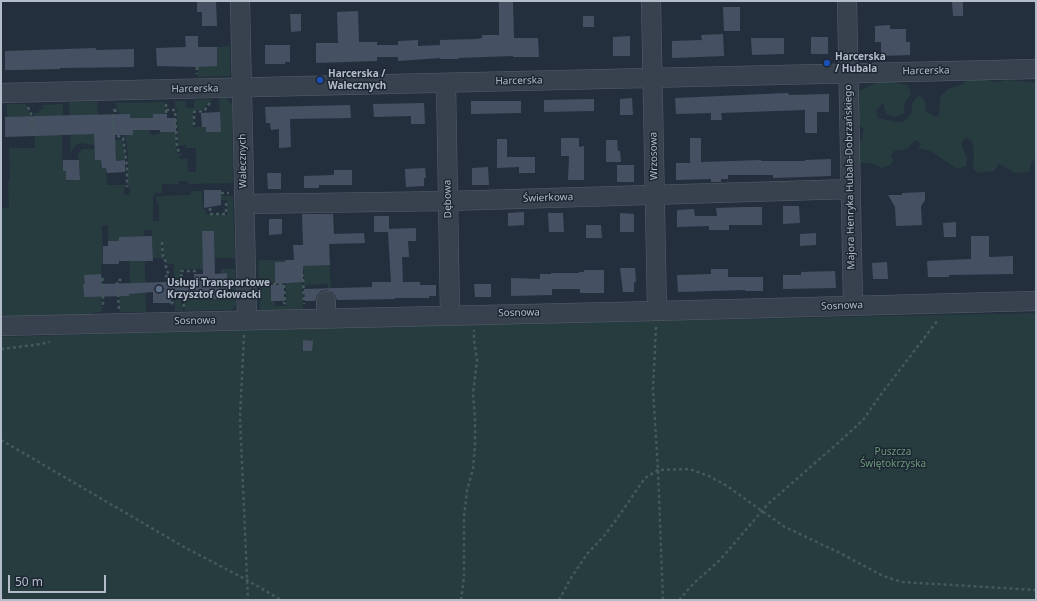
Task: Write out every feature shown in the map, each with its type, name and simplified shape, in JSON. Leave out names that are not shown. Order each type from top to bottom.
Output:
[{"type":"street","name":"Walecznych","points":[[240,1],[247,320]]},
{"type":"street","name":"Wrzosowa","points":[[651,1],[657,311]]},
{"type":"street","name":"Majora Henryka Hubala-Dobrzańskiego","points":[[847,1],[853,305]]},
{"type":"street","name":"Harcerska","points":[[1,93],[1036,69]]},
{"type":"street","name":"Dębowa","points":[[446,83],[450,315]]},
{"type":"street","name":"Świerkowa","points":[[244,204],[851,189]]},
{"type":"street","name":"Sosnowa","points":[[1,326],[247,320],[326,310],[450,315],[1036,301]]},
{"type":"path","points":[[194,124],[194,112],[204,111],[213,100]]},
{"type":"path","points":[[27,105],[32,116],[32,134],[30,134]]},
{"type":"path","points":[[115,109],[113,113],[113,134],[122,138]]},
{"type":"path","points":[[166,110],[175,110],[177,147],[180,155]]},
{"type":"path","points":[[121,132],[126,154],[127,187]]},
{"type":"path","points":[[210,208],[210,214],[226,214],[226,202],[223,202]]},
{"type":"path","points":[[162,242],[163,256],[166,260],[166,267],[171,280],[170,289],[173,296],[173,300],[168,309]]},
{"type":"path","points":[[184,311],[181,271],[198,271]]},
{"type":"path","points":[[301,274],[303,276],[304,309]]},
{"type":"path","points":[[165,276],[169,277]]},
{"type":"path","points":[[102,278],[103,315]]},
{"type":"path","points":[[118,307],[117,281],[122,280]]},
{"type":"path","points":[[256,284],[284,284],[285,303],[277,303]]},
{"type":"path","points":[[679,600],[694,583],[720,560],[768,504],[863,420],[951,303]]},
{"type":"path","points":[[657,311],[653,389],[663,600]]},
{"type":"path","points":[[461,600],[464,577],[464,516],[476,444],[473,394],[477,360],[474,340],[474,314]]},
{"type":"path","points":[[247,320],[243,338],[240,418],[248,600]]},
{"type":"path","points":[[1,440],[177,543],[247,580],[280,600]]},
{"type":"path","points":[[559,600],[587,554],[612,525],[645,478],[658,470],[689,469],[709,476],[727,486],[785,527],[884,576],[902,582],[1036,590]]},
{"type":"green space","points":[[230,46],[230,76],[198,77],[198,66],[217,66],[217,47]]},
{"type":"green space","points":[[892,80],[899,84],[908,85],[911,94],[905,102],[905,113],[894,117],[886,114],[883,103],[876,111],[878,118],[897,122],[905,121],[911,114],[913,102],[919,95],[925,101],[926,111],[935,117],[939,115],[940,96],[948,89],[961,85],[968,80],[997,82],[1008,80],[1036,83],[1036,158],[1030,164],[1030,172],[1014,173],[999,164],[994,171],[978,173],[973,168],[974,158],[972,141],[966,137],[961,145],[967,160],[966,166],[958,169],[930,151],[918,148],[921,144],[915,140],[907,149],[894,151],[891,156],[893,161],[890,165],[882,168],[869,163],[860,163],[859,144],[862,139],[864,129],[859,124],[856,92],[878,82]]},
{"type":"green space","points":[[219,98],[226,98],[232,104],[233,183],[188,184],[187,181],[179,181],[179,184],[162,184],[162,193],[155,193],[153,197],[153,221],[159,221],[159,205],[156,199],[158,196],[190,195],[191,191],[202,191],[203,209],[206,210],[206,214],[227,215],[227,200],[221,200],[221,196],[233,196],[235,258],[215,258],[214,231],[202,231],[209,258],[210,299],[221,299],[221,293],[227,293],[227,273],[221,273],[221,269],[235,269],[236,305],[232,310],[185,311],[183,294],[204,294],[203,269],[180,269],[180,296],[183,311],[175,311],[174,264],[167,264],[166,258],[163,256],[163,242],[162,257],[165,260],[162,260],[162,258],[153,258],[152,230],[144,230],[146,312],[120,312],[119,296],[129,296],[136,283],[130,283],[129,237],[119,237],[119,241],[108,241],[108,225],[102,226],[102,283],[101,274],[85,275],[85,284],[83,284],[84,297],[101,297],[102,312],[88,315],[1,317],[1,196],[2,208],[9,207],[9,148],[35,148],[34,113],[39,113],[39,110],[43,109],[43,105],[63,104],[63,170],[66,171],[66,181],[80,179],[78,154],[82,149],[95,149],[101,160],[102,168],[106,168],[107,185],[125,185],[127,181],[126,187],[124,187],[124,195],[130,195],[130,187],[128,187],[128,154],[125,135],[120,114],[115,103],[165,102],[165,114],[153,114],[153,118],[146,118],[146,130],[149,130],[150,134],[153,135],[159,134],[160,132],[176,132],[176,149],[180,159],[187,159],[188,172],[196,172],[196,148],[186,148],[186,145],[178,145],[177,110],[175,108],[175,101],[186,101],[186,108],[194,108],[194,100],[211,99],[212,100],[203,109],[193,111],[193,127],[206,127],[206,132],[220,132]]},
{"type":"green space","points":[[97,101],[98,115],[77,115],[70,117],[69,102]]},
{"type":"green space","points":[[7,104],[26,104],[31,117],[7,117]]},
{"type":"green space","points":[[70,134],[98,134],[93,145],[77,144],[73,148],[71,154]]},
{"type":"green space","points":[[113,140],[122,140],[125,160],[116,161],[116,149],[113,149]]},
{"type":"green space","points":[[329,244],[330,250],[319,250],[319,265],[330,265],[331,308],[329,308],[328,284],[305,285],[304,289],[302,245]]},
{"type":"green space","points":[[258,260],[285,260],[285,262],[275,263],[275,267],[283,267],[277,282],[259,283]]},
{"type":"green space","points":[[294,274],[302,277],[303,309],[260,310],[259,285],[271,285],[271,301],[275,301],[275,306],[286,306],[286,283],[294,283]]},
{"type":"green space","name":"Puszcza Świętokrzyska","points":[[1036,313],[1036,600],[1,600],[1,337],[260,329]]},
{"type":"building","points":[[197,1],[216,1],[217,26],[202,26],[202,12],[197,12]]},
{"type":"building","points":[[499,1],[513,1],[514,38],[538,38],[539,57],[513,56],[458,59],[440,58],[398,61],[398,57],[377,57],[377,61],[316,63],[316,43],[338,43],[337,12],[358,11],[359,42],[377,42],[377,45],[398,45],[398,41],[418,40],[418,46],[440,45],[440,40],[476,39],[482,38],[482,35],[499,35]]},
{"type":"building","points":[[952,2],[963,2],[963,16],[953,16]]},
{"type":"building","points":[[723,7],[740,7],[740,31],[724,31]]},
{"type":"building","points":[[290,14],[301,14],[301,31],[291,32]]},
{"type":"building","points":[[583,16],[594,16],[594,27],[583,27]]},
{"type":"building","points":[[890,25],[890,29],[906,29],[906,42],[910,42],[910,55],[881,56],[881,42],[875,42],[875,26]]},
{"type":"building","points":[[723,34],[724,56],[672,58],[672,41],[702,40],[701,35]]},
{"type":"building","points":[[185,36],[198,36],[198,47],[217,47],[217,66],[157,66],[156,48],[186,47]]},
{"type":"building","points":[[630,36],[630,56],[613,56],[613,37]]},
{"type":"building","points":[[811,37],[828,37],[828,54],[811,54]]},
{"type":"building","points":[[751,38],[784,38],[784,54],[752,55]]},
{"type":"building","points":[[265,45],[290,45],[290,62],[285,62],[285,64],[265,64]]},
{"type":"building","points":[[96,48],[96,50],[134,49],[134,67],[5,70],[5,51]]},
{"type":"building","points":[[788,93],[789,95],[829,94],[829,112],[817,112],[817,133],[805,133],[805,110],[721,113],[722,120],[711,120],[711,113],[676,114],[675,98]]},
{"type":"building","points":[[632,98],[633,115],[620,115],[620,99]]},
{"type":"building","points":[[594,99],[594,111],[544,112],[544,100]]},
{"type":"building","points":[[471,101],[521,101],[521,113],[471,114]]},
{"type":"building","points":[[424,103],[425,124],[411,124],[411,116],[374,117],[373,104]]},
{"type":"building","points":[[350,105],[351,118],[290,119],[291,147],[279,148],[279,129],[271,130],[270,123],[266,123],[265,107]]},
{"type":"building","points":[[220,112],[221,132],[206,132],[206,127],[202,127],[201,113]]},
{"type":"building","points":[[130,114],[130,118],[153,118],[153,114],[167,114],[167,118],[176,118],[176,132],[160,132],[160,130],[133,130],[133,135],[115,135],[116,161],[125,160],[125,172],[107,173],[106,168],[102,168],[101,160],[95,160],[94,134],[5,137],[5,117]]},
{"type":"building","points":[[561,138],[579,138],[579,147],[584,146],[584,180],[568,180],[569,156],[561,156]]},
{"type":"building","points":[[690,138],[701,138],[701,162],[761,160],[805,161],[831,159],[831,176],[773,178],[773,175],[728,175],[728,179],[721,179],[721,182],[711,182],[711,179],[676,180],[676,163],[690,163]]},
{"type":"building","points":[[497,139],[507,139],[507,157],[535,157],[535,173],[519,173],[519,167],[497,168]]},
{"type":"building","points":[[606,140],[617,140],[621,162],[606,162]]},
{"type":"building","points":[[63,160],[79,160],[80,180],[66,180],[66,171],[63,171]]},
{"type":"building","points":[[617,165],[634,165],[634,182],[617,182]]},
{"type":"building","points":[[488,167],[489,185],[472,185],[472,168]]},
{"type":"building","points":[[425,168],[426,178],[424,178],[424,186],[406,187],[405,169]]},
{"type":"building","points":[[334,170],[352,170],[352,185],[319,185],[319,188],[304,188],[304,176],[334,175]]},
{"type":"building","points":[[267,173],[281,173],[281,189],[268,189]]},
{"type":"building","points":[[204,190],[221,190],[221,205],[204,208]]},
{"type":"building","points":[[925,192],[925,200],[921,206],[922,225],[896,226],[895,207],[888,195]]},
{"type":"building","points":[[783,206],[799,206],[800,223],[783,224]]},
{"type":"building","points":[[762,207],[762,225],[729,225],[729,230],[709,230],[709,226],[677,227],[677,210],[694,209],[695,216],[717,216],[716,208]]},
{"type":"building","points":[[524,212],[524,225],[508,226],[508,213]]},
{"type":"building","points":[[548,213],[563,213],[564,232],[549,232]]},
{"type":"building","points":[[620,213],[634,214],[634,232],[620,232]]},
{"type":"building","points":[[302,214],[333,214],[334,234],[364,233],[365,243],[329,244],[330,265],[303,266],[303,282],[275,284],[275,262],[294,260],[293,245],[303,245]]},
{"type":"building","points":[[374,216],[389,216],[389,229],[416,228],[416,241],[408,241],[409,257],[402,257],[403,282],[420,282],[420,285],[436,285],[436,296],[429,296],[429,298],[337,300],[332,292],[326,290],[321,291],[317,295],[315,301],[305,301],[304,289],[372,287],[372,282],[391,282],[388,232],[374,232]]},
{"type":"building","points":[[269,219],[282,219],[282,234],[269,235]]},
{"type":"building","points":[[956,222],[956,237],[944,237],[943,223]]},
{"type":"building","points":[[586,225],[601,225],[602,238],[586,238]]},
{"type":"building","points":[[202,231],[214,231],[215,274],[227,273],[227,293],[221,293],[221,299],[210,299],[210,294],[171,295],[171,303],[153,303],[153,292],[129,294],[129,296],[84,297],[84,275],[101,274],[102,284],[194,281],[194,274],[203,274]]},
{"type":"building","points":[[816,233],[816,245],[800,246],[800,234]]},
{"type":"building","points":[[152,236],[153,261],[119,261],[119,264],[103,264],[103,246],[108,246],[108,241],[119,241],[119,237]]},
{"type":"building","points":[[971,236],[989,236],[989,257],[1013,256],[1013,274],[949,275],[949,277],[928,277],[927,261],[971,259]]},
{"type":"building","points":[[887,262],[888,279],[873,279],[872,263]]},
{"type":"building","points":[[620,268],[635,268],[636,282],[634,282],[634,292],[623,292]]},
{"type":"building","points":[[711,269],[728,269],[728,277],[763,277],[763,291],[745,290],[678,292],[677,275],[711,274]]},
{"type":"building","points":[[584,270],[604,270],[604,293],[580,293],[580,289],[552,289],[552,295],[511,296],[511,278],[540,279],[540,274],[579,273],[584,272]]},
{"type":"building","points":[[835,271],[836,288],[783,289],[783,275],[801,275],[801,272]]},
{"type":"building","points":[[474,284],[491,284],[491,297],[475,297]]},
{"type":"building","points":[[271,285],[284,285],[284,301],[271,301]]},
{"type":"building","points":[[303,340],[313,341],[312,351],[303,351]]},
{"type":"place","name":"Harcerska / Hubala","points":[[827,63]]},
{"type":"place","name":"Harcerska / Walecznych","points":[[320,80]]},
{"type":"place","name":"Usługi Transportowe Krzysztof Głowacki","points":[[159,289]]}]
